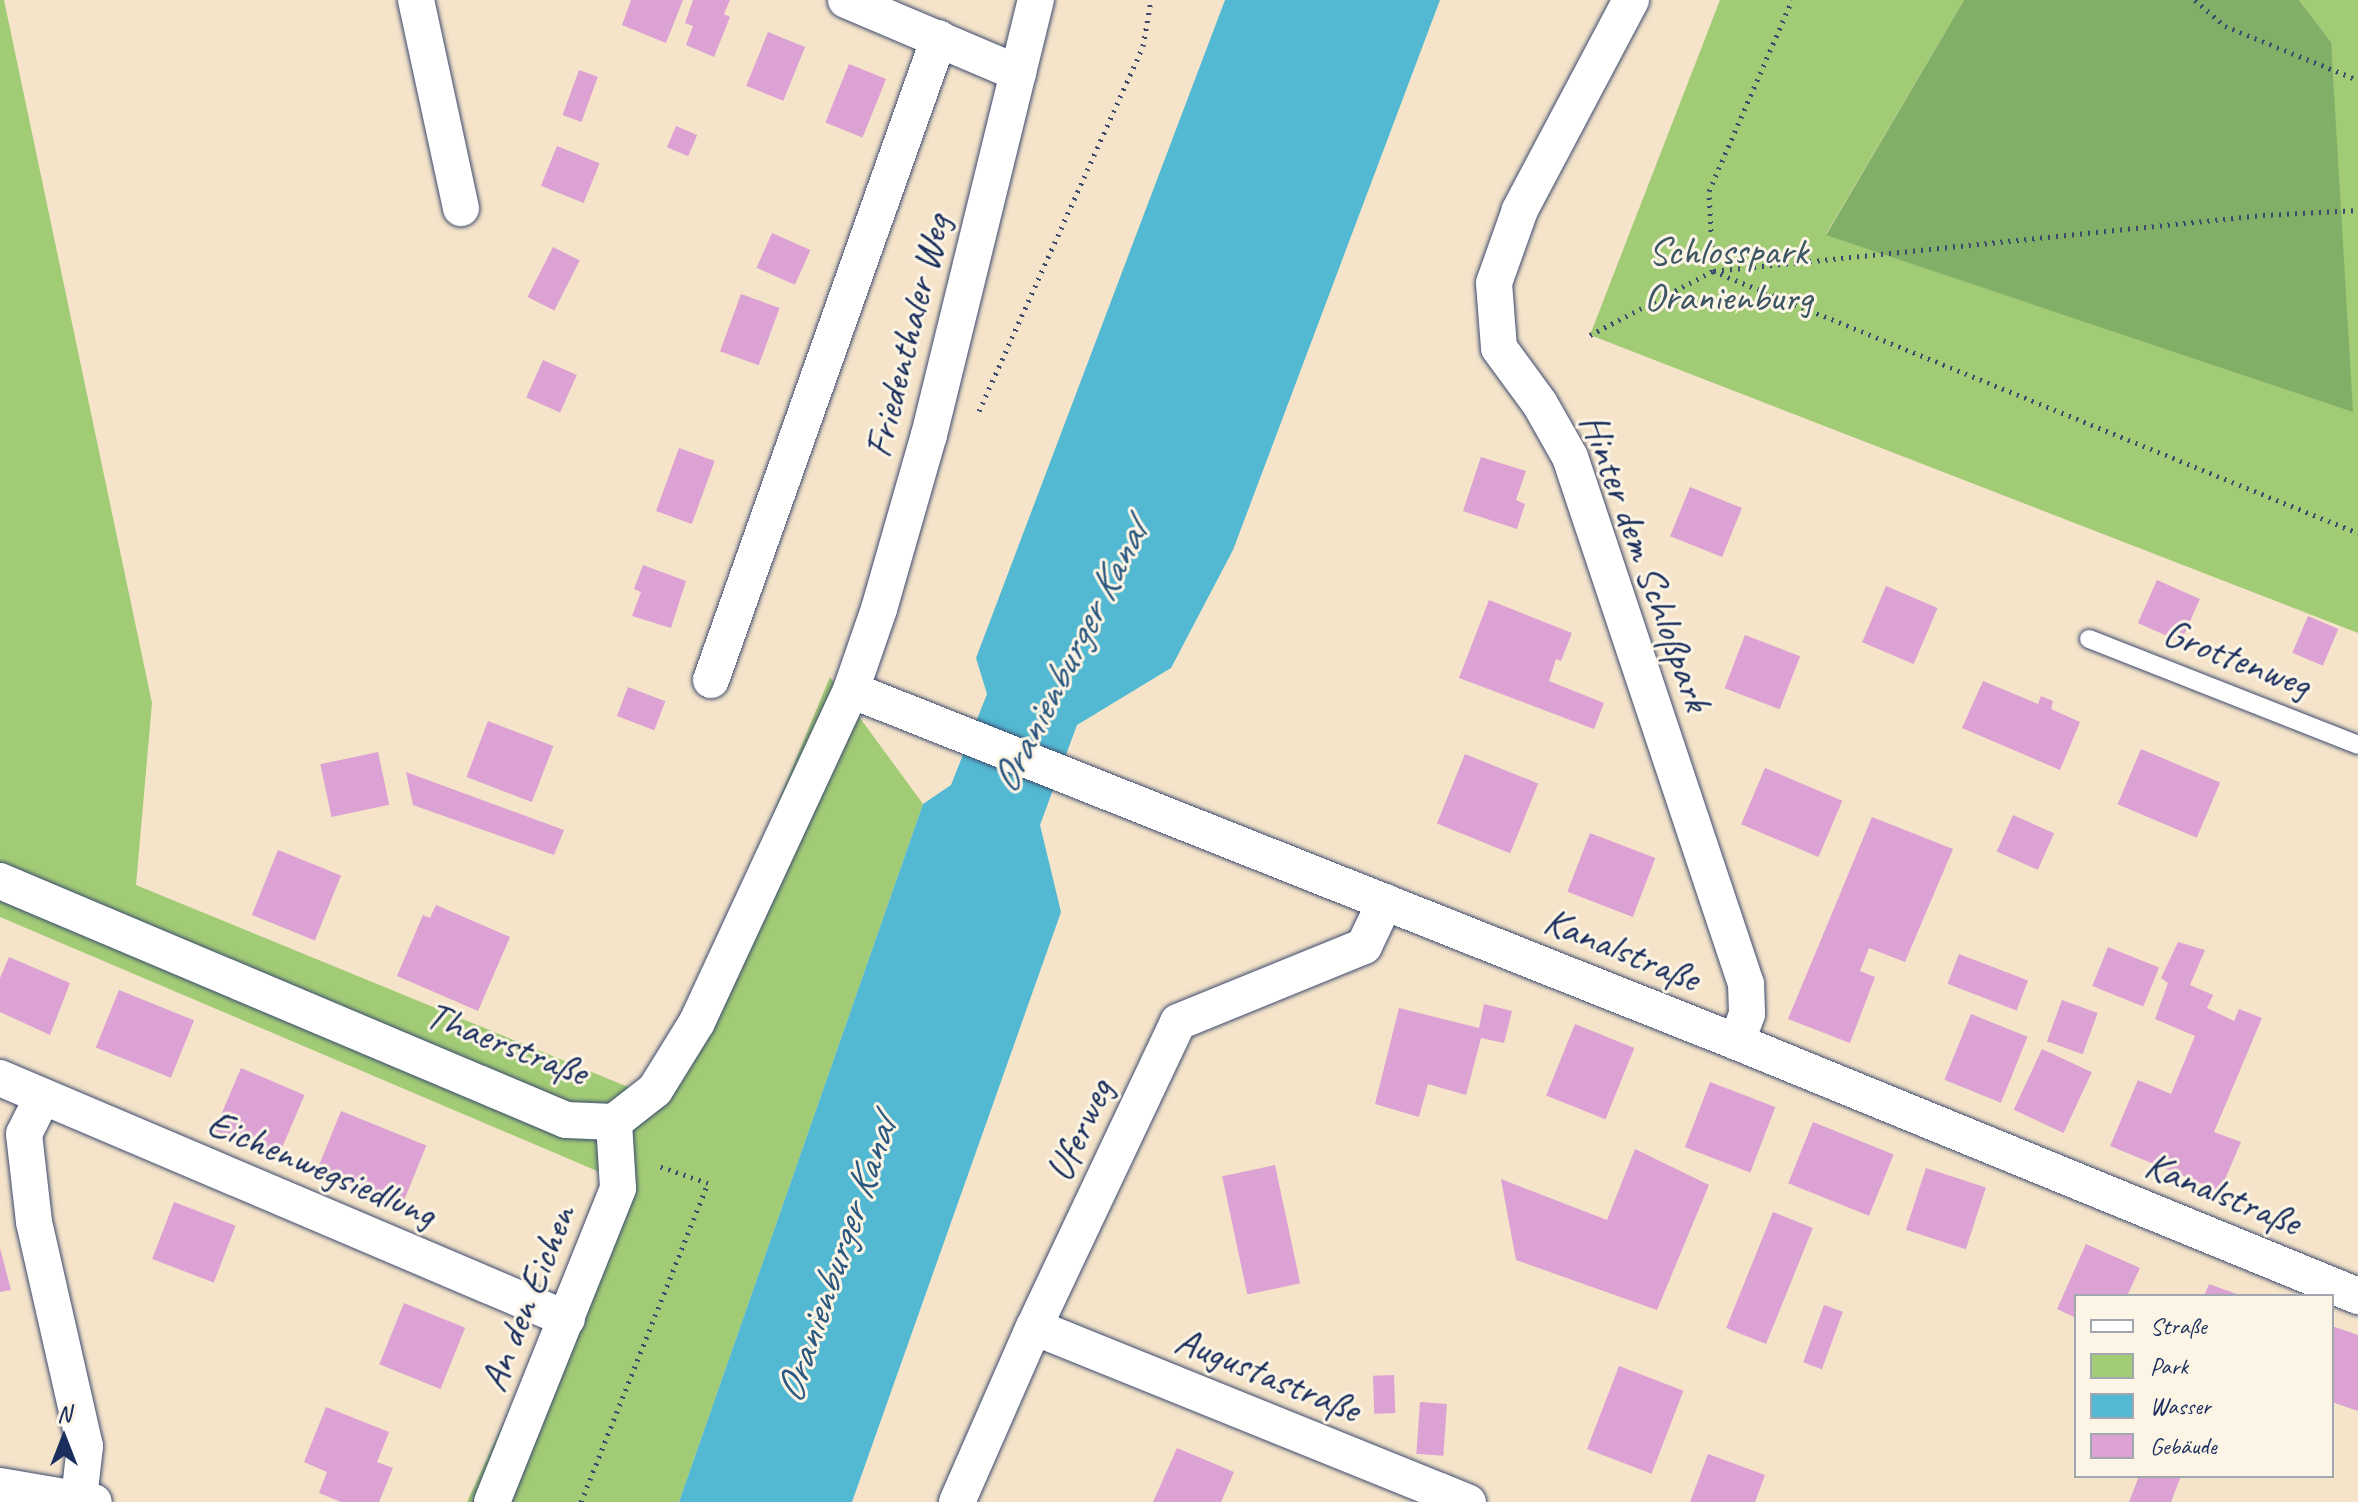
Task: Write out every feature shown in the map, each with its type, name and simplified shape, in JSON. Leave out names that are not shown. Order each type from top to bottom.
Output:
[{"type":"street","points":[[416,0],[461,208]]},
{"type":"street","points":[[846,0],[1018,73]]},
{"type":"street","name":"Friedenthaler Weg","points":[[851,690],[879,609],[929,435],[1036,0]]},
{"type":"street","name":"Hinter dem Schloßpark","points":[[1631,0],[1520,210],[1494,283],[1499,348],[1540,404],[1570,457],[1746,984],[1747,1014],[1737,1042]]},
{"type":"street","name":"Friedenthaler Weg","points":[[711,680],[939,38]]},
{"type":"street","name":"Kanalstraße","points":[[851,690],[1737,1042],[2358,1296]]},
{"type":"street","name":"Thaerstraße","points":[[0,881],[566,1120],[614,1122],[655,1090],[697,1022],[851,690]]},
{"type":"street","name":"Uferweg","points":[[957,1502],[1034,1327],[1178,1022],[1364,946],[1385,902]]},
{"type":"street","name":"Eichenwegsiedlung","points":[[0,1078],[567,1319]]},
{"type":"street","points":[[0,1486],[87,1501],[85,1446],[34,1222],[24,1134],[42,1098]]},
{"type":"street","name":"An den Eichen","points":[[492,1502],[618,1188],[614,1122]]},
{"type":"street","name":"Augustastraße","points":[[1034,1327],[1468,1502]]},
{"type":"lane","name":"Grottenweg","points":[[2089,639],[2358,745]]},
{"type":"path","points":[[975,419],[1143,46],[1151,0]]},
{"type":"path","points":[[1713,271],[1709,191],[1792,0]]},
{"type":"path","points":[[2195,0],[2225,26],[2358,80]]},
{"type":"path","points":[[1590,335],[1713,271],[2263,215],[2358,210]]},
{"type":"path","points":[[1713,271],[2358,533]]},
{"type":"path","points":[[581,1502],[708,1183]]},
{"type":"green space","points":[[0,0],[4,0],[152,703],[136,885],[655,1098],[830,677],[923,804],[679,1502],[467,1502],[616,1179],[0,917]]},
{"type":"green space","name":"Schlosspark Oranienburg","points":[[1720,0],[1964,0],[1826,234],[2331,42],[2299,0],[2358,0],[2358,633],[1590,335]]},
{"type":"green space","points":[[1964,0],[2299,0],[2331,42],[2353,412],[1826,235]]},
{"type":"water","name":"Oranienburger Kanal","points":[[1225,0],[1440,0],[1233,550],[1171,668],[1077,725],[1040,825],[1061,912],[852,1502],[679,1502],[923,804],[951,785],[987,694],[976,658]]},
{"type":"building","points":[[631,0],[683,0],[666,43],[622,25]]},
{"type":"building","points":[[693,0],[730,0],[724,14],[730,17],[714,57],[686,45],[693,26],[685,23]]},
{"type":"building","points":[[768,32],[805,47],[783,101],[746,86]]},
{"type":"building","points":[[849,64],[886,79],[862,137],[825,122]]},
{"type":"building","points":[[579,70],[598,77],[581,122],[563,115]]},
{"type":"building","points":[[676,126],[697,135],[688,156],[667,147]]},
{"type":"building","points":[[557,146],[600,163],[584,203],[541,186]]},
{"type":"building","points":[[772,233],[810,250],[795,285],[757,268]]},
{"type":"building","points":[[553,247],[580,261],[554,311],[528,297]]},
{"type":"building","points":[[741,294],[780,308],[759,365],[720,351]]},
{"type":"building","points":[[543,360],[577,375],[560,413],[526,397]]},
{"type":"building","points":[[679,448],[715,461],[692,524],[656,511]]},
{"type":"building","points":[[1481,457],[1526,471],[1516,500],[1525,504],[1517,529],[1463,511]]},
{"type":"building","points":[[1690,487],[1742,508],[1722,557],[1670,536]]},
{"type":"building","points":[[643,565],[686,581],[671,628],[632,616],[641,592],[634,589]]},
{"type":"building","points":[[2157,580],[2200,599],[2181,642],[2138,623]]},
{"type":"building","points":[[1886,586],[1938,608],[1914,664],[1862,642]]},
{"type":"building","points":[[1489,600],[1572,633],[1561,661],[1556,659],[1549,681],[1604,703],[1594,729],[1459,678]]},
{"type":"building","points":[[2308,616],[2338,629],[2323,666],[2292,653]]},
{"type":"building","points":[[1745,635],[1800,656],[1780,709],[1725,688]]},
{"type":"building","points":[[1983,681],[2038,704],[2041,696],[2053,701],[2051,709],[2080,722],[2060,770],[1962,728]]},
{"type":"building","points":[[628,687],[665,701],[654,730],[617,716]]},
{"type":"building","points":[[488,721],[553,746],[532,802],[466,777]]},
{"type":"building","points":[[2141,749],[2220,783],[2197,838],[2118,804]]},
{"type":"building","points":[[378,752],[389,805],[332,817],[320,764]]},
{"type":"building","points":[[1465,754],[1538,784],[1510,853],[1437,824]]},
{"type":"building","points":[[1765,768],[1842,801],[1818,857],[1741,824]]},
{"type":"building","points":[[406,772],[564,830],[554,855],[413,805]]},
{"type":"building","points":[[2013,815],[2054,833],[2038,870],[1997,852]]},
{"type":"building","points":[[1872,817],[1953,849],[1905,962],[1869,948],[1860,971],[1875,977],[1850,1043],[1788,1019]]},
{"type":"building","points":[[1590,833],[1655,858],[1633,917],[1567,892]]},
{"type":"building","points":[[278,850],[341,875],[315,940],[252,915]]},
{"type":"building","points":[[436,905],[510,937],[478,1011],[397,976],[423,915],[430,918]]},
{"type":"building","points":[[2178,942],[2205,950],[2190,985],[2213,995],[2207,1008],[2234,1021],[2239,1009],[2262,1018],[2214,1132],[2241,1142],[2220,1191],[2110,1146],[2138,1080],[2171,1094],[2195,1036],[2155,1019],[2168,983],[2161,978]]},
{"type":"building","points":[[2108,947],[2159,968],[2143,1007],[2092,986]]},
{"type":"building","points":[[1959,954],[2028,981],[2017,1010],[1948,984]]},
{"type":"building","points":[[9,957],[70,983],[50,1035],[0,1012],[0,978]]},
{"type":"building","points":[[119,990],[194,1020],[171,1078],[96,1047]]},
{"type":"building","points":[[2062,1000],[2098,1013],[2083,1054],[2047,1041]]},
{"type":"building","points":[[1484,1004],[1512,1011],[1504,1043],[1481,1038],[1466,1095],[1428,1084],[1419,1117],[1375,1104],[1399,1008],[1479,1028]]},
{"type":"building","points":[[1971,1014],[2028,1037],[2001,1103],[1944,1080]]},
{"type":"building","points":[[1575,1024],[1634,1048],[1605,1119],[1546,1095]]},
{"type":"building","points":[[2042,1049],[2092,1072],[2064,1133],[2014,1110]]},
{"type":"building","points":[[241,1068],[305,1095],[278,1158],[214,1131]]},
{"type":"building","points":[[1710,1082],[1775,1107],[1750,1172],[1685,1147]]},
{"type":"building","points":[[341,1111],[426,1145],[401,1208],[316,1173]]},
{"type":"building","points":[[1813,1122],[1894,1155],[1869,1216],[1788,1183]]},
{"type":"building","points":[[1635,1149],[1709,1185],[1657,1310],[1516,1260],[1501,1179],[1607,1220]]},
{"type":"building","points":[[1275,1165],[1300,1283],[1247,1295],[1222,1176]]},
{"type":"building","points":[[1926,1168],[1986,1187],[1966,1249],[1906,1230]]},
{"type":"building","points":[[174,1202],[236,1226],[214,1283],[152,1259]]},
{"type":"building","points":[[1773,1212],[1813,1228],[1766,1344],[1726,1328]]},
{"type":"building","points":[[2086,1244],[2140,1268],[2128,1294],[2074,1294],[2074,1317],[2057,1309]]},
{"type":"building","points":[[0,1248],[11,1290],[0,1292]]},
{"type":"building","points":[[2209,1284],[2236,1294],[2205,1294]]},
{"type":"building","points":[[404,1303],[465,1328],[440,1389],[379,1364]]},
{"type":"building","points":[[1824,1305],[1843,1312],[1822,1369],[1803,1362]]},
{"type":"building","points":[[2334,1327],[2358,1335],[2358,1411],[2334,1403]]},
{"type":"building","points":[[1619,1366],[1683,1391],[1652,1474],[1587,1449]]},
{"type":"building","points":[[1394,1375],[1395,1413],[1374,1414],[1373,1376]]},
{"type":"building","points":[[1420,1402],[1447,1404],[1443,1456],[1416,1454]]},
{"type":"building","points":[[326,1407],[389,1432],[377,1462],[393,1468],[379,1502],[341,1502],[319,1493],[327,1472],[304,1462]]},
{"type":"building","points":[[1177,1448],[1234,1472],[1221,1502],[1153,1502]]},
{"type":"building","points":[[1708,1454],[1765,1475],[1755,1502],[1690,1502]]},
{"type":"building","points":[[2138,1478],[2180,1478],[2171,1502],[2129,1502]]}]
